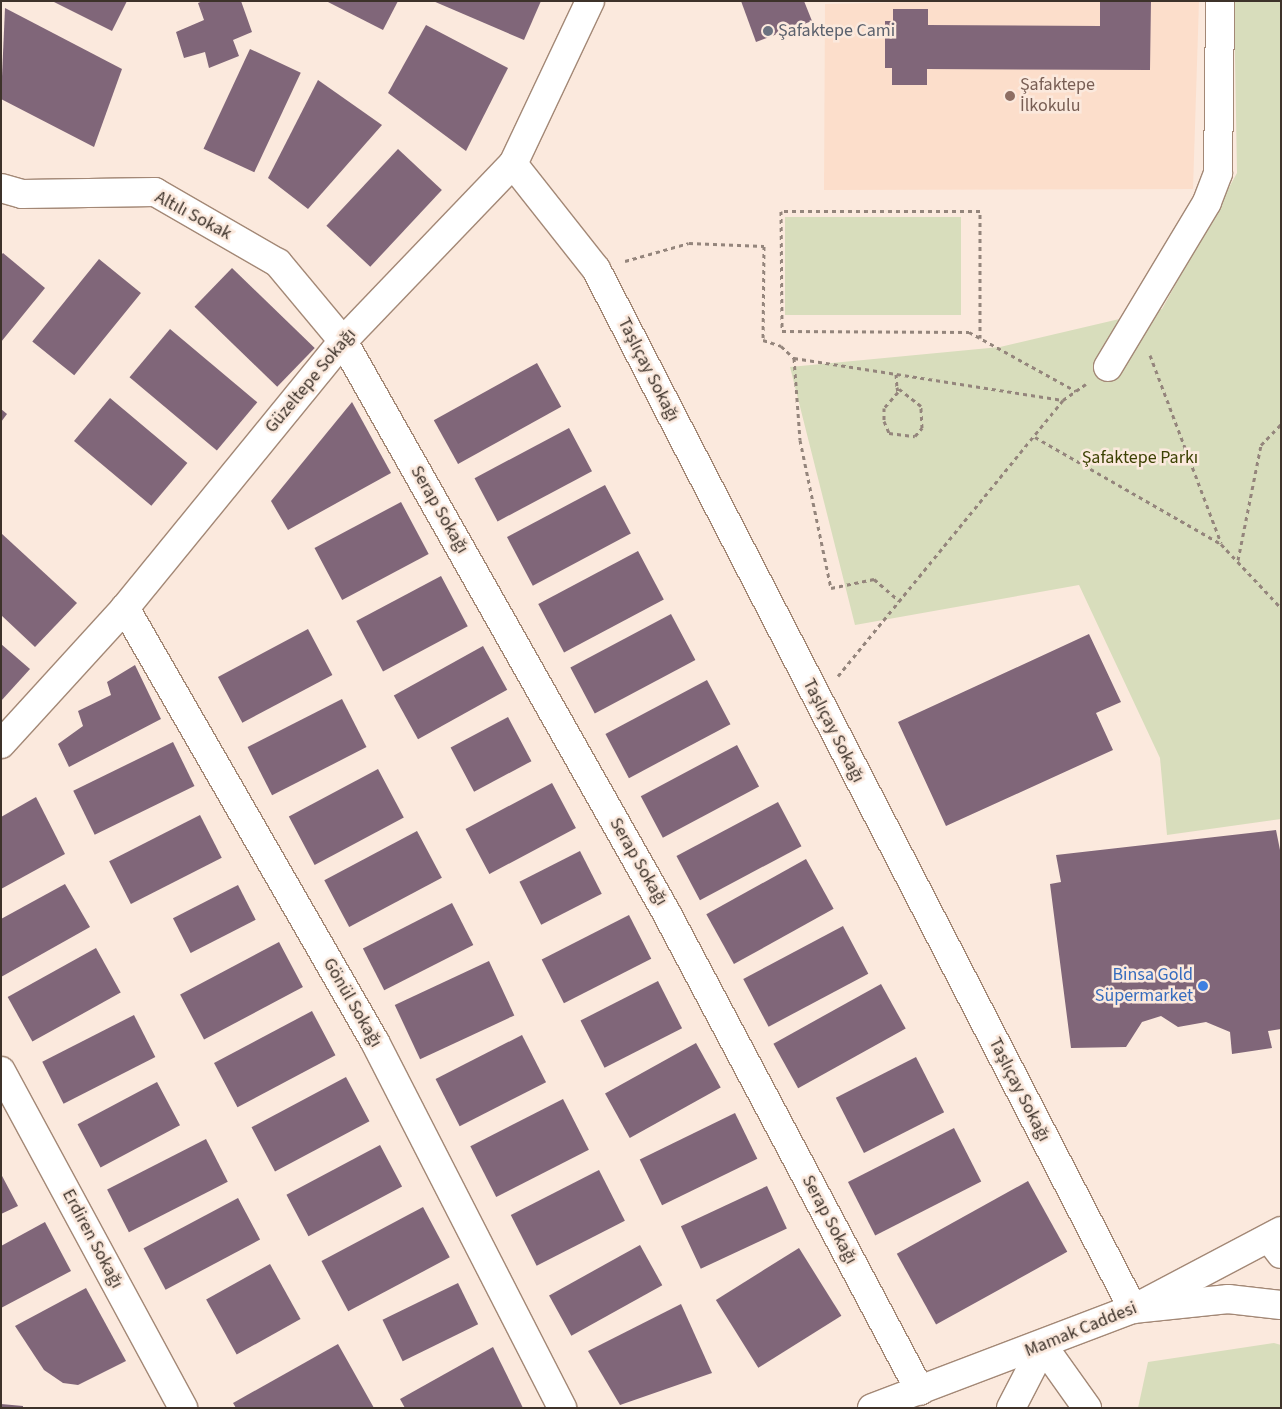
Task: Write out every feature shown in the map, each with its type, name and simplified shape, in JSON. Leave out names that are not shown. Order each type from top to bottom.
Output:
[{"type":"street","name":"Güzeltepe Sokağı","points":[[1,744],[125,608],[343,341],[513,164],[590,1]]},
{"type":"street","points":[[1108,367],[1135,317],[1207,202],[1218,173],[1220,1]]},
{"type":"street","name":"Taşlıçay Sokağı","points":[[513,164],[596,269],[1133,1309]]},
{"type":"street","name":"Altılı Sokak","points":[[1,188],[22,194],[155,192],[278,263],[343,341]]},
{"type":"street","name":"Serap Sokağı","points":[[343,341],[666,912],[920,1392]]},
{"type":"street","name":"Gönül Sokağı","points":[[125,608],[375,1042],[562,1408]]},
{"type":"street","name":"Erdiren Sokağı","points":[[1,1071],[183,1408]]},
{"type":"street","name":"Mamak Caddesi","points":[[872,1408],[1043,1346],[1133,1309],[1277,1241]]},
{"type":"street","points":[[1133,1309],[1228,1299],[1281,1305]]},
{"type":"street","points":[[1011,1408],[1043,1346],[1087,1408]]},
{"type":"path","points":[[980,338],[980,211],[781,211],[782,331],[968,332],[1076,391]]},
{"type":"path","points":[[596,269],[689,243],[764,246],[763,340],[781,346],[794,358],[1064,400]]},
{"type":"path","points":[[1135,317],[1221,544]]},
{"type":"path","points":[[794,358],[800,440],[831,588],[874,579],[899,601]]},
{"type":"path","points":[[818,702],[1064,400],[1108,367]]},
{"type":"path","points":[[896,374],[897,387],[884,408],[884,421],[889,433],[915,436],[922,428],[921,406],[897,387]]},
{"type":"path","points":[[1238,560],[1261,445],[1281,424]]},
{"type":"path","points":[[1035,437],[1221,544],[1281,608]]},
{"type":"shaded area","name":"Şafaktepe İlkokulu","points":[[959,1],[1199,1],[1193,189],[824,190],[825,4]]},
{"type":"green space","name":"Şafaktepe Parkı","points":[[1234,1],[1281,1],[1281,819],[1167,835],[1160,758],[1079,585],[855,625],[790,367],[1000,347],[1162,309],[1237,173]]},
{"type":"green space","points":[[785,217],[961,217],[961,315],[785,315]]},
{"type":"green space","points":[[1274,1343],[1281,1345],[1281,1408],[1138,1408],[1148,1362]]},
{"type":"building","points":[[52,1],[127,1],[112,31]]},
{"type":"building","points":[[203,1],[241,1],[252,32],[233,40],[239,56],[209,68],[205,52],[184,58],[176,32],[204,20],[198,3]]},
{"type":"building","points":[[326,1],[398,1],[383,30]]},
{"type":"building","points":[[433,1],[541,1],[524,40]]},
{"type":"building","name":"Şafaktepe Cami","points":[[741,1],[804,1],[812,21],[756,42]]},
{"type":"building","points":[[1100,1],[1151,1],[1150,70],[927,69],[927,85],[892,85],[892,68],[885,68],[885,21],[893,21],[893,9],[928,9],[928,25],[1100,26]]},
{"type":"building","points":[[5,8],[122,69],[94,147],[1,99]]},
{"type":"building","points":[[426,25],[508,68],[466,151],[388,93]]},
{"type":"building","points":[[250,49],[301,73],[254,172],[204,149]]},
{"type":"building","points":[[318,80],[382,125],[308,209],[268,178]]},
{"type":"building","points":[[398,149],[442,190],[370,267],[326,226]]},
{"type":"building","points":[[3,253],[45,288],[1,342],[1,255]]},
{"type":"building","points":[[99,259],[141,293],[74,375],[32,341]]},
{"type":"building","points":[[232,268],[315,348],[277,387],[194,307]]},
{"type":"building","points":[[170,329],[257,402],[217,451],[130,377]]},
{"type":"building","points":[[537,363],[561,407],[458,464],[434,420]]},
{"type":"building","points":[[110,398],[187,463],[151,506],[74,441]]},
{"type":"building","points":[[352,402],[391,473],[288,530],[271,501]]},
{"type":"building","points":[[1,409],[7,414],[1,422]]},
{"type":"building","points":[[569,428],[592,471],[498,521],[475,478]]},
{"type":"building","points":[[605,485],[631,534],[533,586],[507,537]]},
{"type":"building","points":[[401,502],[429,554],[342,600],[314,548]]},
{"type":"building","points":[[1,533],[77,603],[35,647],[1,615]]},
{"type":"building","points":[[638,551],[664,600],[564,653],[538,604]]},
{"type":"building","points":[[441,576],[468,626],[383,671],[356,621]]},
{"type":"building","points":[[671,614],[695,660],[595,713],[570,668]]},
{"type":"building","points":[[308,629],[332,675],[242,723],[218,677]]},
{"type":"building","points":[[1089,634],[1121,702],[1096,713],[1113,750],[946,826],[898,722]]},
{"type":"building","points":[[1,644],[30,669],[1,701]]},
{"type":"building","points":[[483,646],[507,690],[418,739],[394,695]]},
{"type":"building","points":[[135,665],[161,719],[69,767],[58,744],[83,726],[78,711],[111,695],[107,682]]},
{"type":"building","points":[[707,680],[730,724],[629,778],[605,734]]},
{"type":"building","points":[[342,699],[367,747],[272,795],[248,747]]},
{"type":"building","points":[[508,717],[531,761],[474,792],[451,748]]},
{"type":"building","points":[[173,742],[194,786],[95,835],[73,791]]},
{"type":"building","points":[[737,745],[759,786],[663,838],[641,796]]},
{"type":"building","points":[[378,769],[404,818],[315,865],[289,816]]},
{"type":"building","points":[[552,783],[576,828],[489,874],[465,829]]},
{"type":"building","points":[[36,797],[65,854],[1,889],[1,817]]},
{"type":"building","points":[[778,802],[801,846],[700,900],[676,856]]},
{"type":"building","points":[[200,815],[222,858],[131,904],[109,861]]},
{"type":"building","points":[[1276,830],[1281,855],[1281,1029],[1268,1031],[1272,1048],[1232,1054],[1230,1032],[1206,1022],[1178,1027],[1161,1016],[1142,1022],[1126,1047],[1071,1048],[1050,884],[1061,882],[1056,855]]},
{"type":"building","points":[[417,831],[442,878],[349,927],[324,880]]},
{"type":"building","points":[[580,851],[602,894],[541,925],[519,882]]},
{"type":"building","points":[[806,859],[834,909],[734,964],[706,914]]},
{"type":"building","points":[[65,884],[90,927],[1,977],[1,919]]},
{"type":"building","points":[[238,885],[256,920],[191,953],[173,918]]},
{"type":"building","points":[[452,903],[473,945],[384,990],[363,948]]},
{"type":"building","points":[[629,915],[651,959],[564,1003],[542,959]]},
{"type":"building","points":[[843,926],[868,974],[769,1027],[743,979]]},
{"type":"building","points":[[279,942],[303,987],[204,1040],[180,995]]},
{"type":"building","points":[[96,948],[121,993],[32,1042],[8,997]]},
{"type":"building","points":[[489,961],[514,1015],[420,1059],[395,1005]]},
{"type":"building","points":[[658,981],[682,1028],[605,1068],[580,1020]]},
{"type":"building","points":[[881,984],[906,1029],[798,1088],[773,1044]]},
{"type":"building","points":[[312,1011],[335,1055],[237,1107],[214,1063]]},
{"type":"building","points":[[134,1015],[155,1057],[64,1104],[42,1062]]},
{"type":"building","points":[[522,1035],[546,1082],[460,1126],[436,1079]]},
{"type":"building","points":[[696,1043],[721,1088],[630,1138],[605,1093]]},
{"type":"building","points":[[916,1057],[944,1112],[864,1153],[836,1098]]},
{"type":"building","points":[[346,1077],[369,1121],[275,1171],[252,1127]]},
{"type":"building","points":[[157,1082],[180,1125],[101,1168],[78,1124]]},
{"type":"building","points":[[563,1099],[589,1150],[496,1197],[470,1146]]},
{"type":"building","points":[[735,1113],[757,1159],[662,1205],[640,1159]]},
{"type":"building","points":[[954,1128],[981,1181],[875,1235],[848,1182]]},
{"type":"building","points":[[206,1139],[228,1182],[129,1232],[107,1189]]},
{"type":"building","points":[[380,1145],[402,1186],[308,1236],[286,1195]]},
{"type":"building","points":[[599,1170],[625,1221],[537,1266],[511,1215]]},
{"type":"building","points":[[1,1174],[18,1206],[1,1214]]},
{"type":"building","points":[[1028,1181],[1067,1252],[936,1325],[897,1254]]},
{"type":"building","points":[[767,1186],[787,1229],[701,1269],[681,1226]]},
{"type":"building","points":[[238,1198],[260,1239],[166,1290],[144,1248]]},
{"type":"building","points":[[423,1207],[450,1257],[348,1311],[321,1261]]},
{"type":"building","points":[[45,1222],[71,1271],[1,1308],[1,1246]]},
{"type":"building","points":[[640,1245],[662,1285],[571,1336],[549,1295]]},
{"type":"building","points":[[799,1248],[841,1316],[758,1368],[716,1300]]},
{"type":"building","points":[[270,1264],[301,1319],[237,1354],[206,1299]]},
{"type":"building","points":[[458,1283],[478,1324],[403,1361],[383,1320]]},
{"type":"building","points":[[86,1288],[126,1361],[78,1385],[63,1383],[44,1370],[15,1326]]},
{"type":"building","points":[[681,1304],[712,1373],[620,1405],[588,1351]]},
{"type":"building","points":[[338,1344],[374,1408],[236,1408],[233,1403]]},
{"type":"building","points":[[493,1347],[523,1408],[405,1408],[400,1399]]},
{"type":"building","points":[[1,1404],[23,1406],[23,1408],[1,1408]]},
{"type":"place","name":"Şafaktepe Cami","points":[[768,31]]},
{"type":"place","name":"Şafaktepe İlkokulu","points":[[1010,96]]},
{"type":"place","name":"Binsa Gold Süpermarket","points":[[1203,986]]}]
